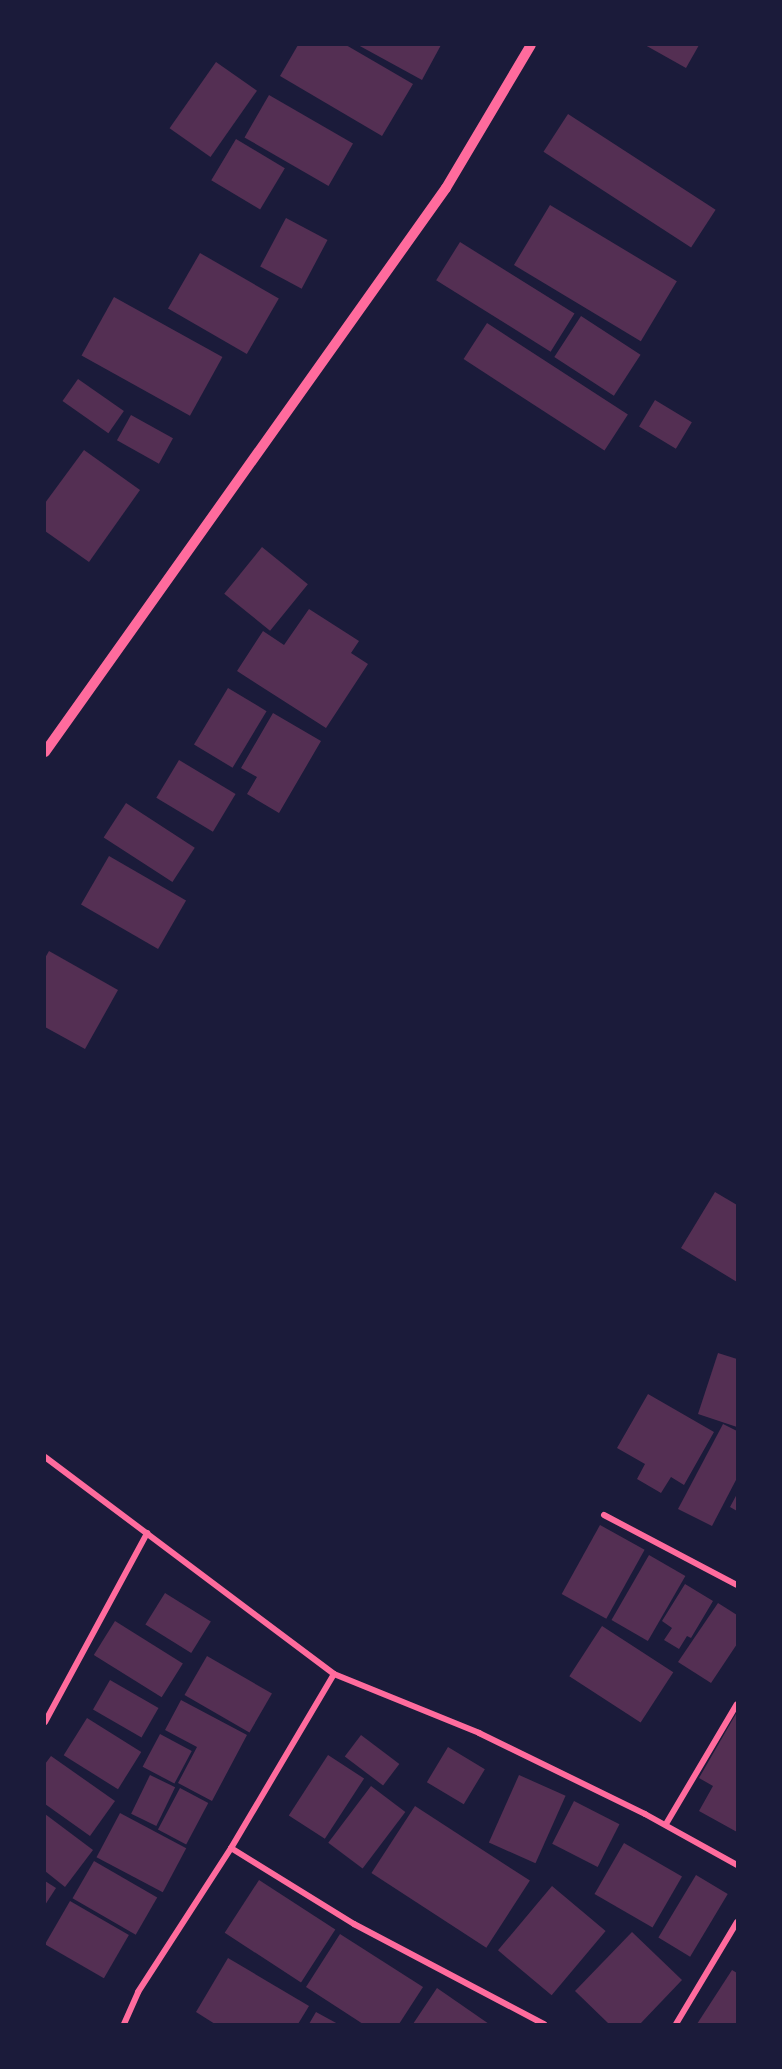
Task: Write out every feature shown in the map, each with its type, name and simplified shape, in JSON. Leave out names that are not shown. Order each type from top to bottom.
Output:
[{"type":"street","points":[[45,752],[446,188],[531,45]]},
{"type":"street","points":[[45,1457],[334,1674],[479,1733],[666,1824],[737,1865]]},
{"type":"street","points":[[604,1515],[737,1585]]},
{"type":"street","points":[[45,1722],[147,1533]]},
{"type":"street","points":[[124,2024],[138,1992],[231,1848],[334,1674]]},
{"type":"street","points":[[666,1824],[737,1704]]},
{"type":"street","points":[[231,1848],[354,1924],[544,2024]]},
{"type":"street","points":[[676,2024],[737,1922]]},
{"type":"building","points":[[298,45],[346,45],[413,84],[382,136],[280,76]]},
{"type":"building","points":[[358,45],[441,45],[422,80]]},
{"type":"building","points":[[645,45],[699,45],[686,68]]},
{"type":"building","points":[[216,62],[257,91],[210,157],[170,128]]},
{"type":"building","points":[[269,95],[353,144],[329,186],[244,137]]},
{"type":"building","points":[[568,114],[716,210],[691,248],[543,152]]},
{"type":"building","points":[[236,139],[285,168],[260,210],[211,180]]},
{"type":"building","points":[[550,205],[677,281],[641,341],[514,265]]},
{"type":"building","points":[[286,218],[327,240],[302,289],[260,267]]},
{"type":"building","points":[[460,242],[574,314],[551,352],[436,280]]},
{"type":"building","points":[[200,253],[279,298],[247,354],[168,308]]},
{"type":"building","points":[[114,297],[222,357],[190,416],[82,356]]},
{"type":"building","points":[[581,316],[641,355],[614,396],[554,357]]},
{"type":"building","points":[[487,323],[628,414],[604,451],[464,359]]},
{"type":"building","points":[[78,379],[124,411],[108,433],[63,401]]},
{"type":"building","points":[[655,400],[692,422],[676,449],[639,427]]},
{"type":"building","points":[[131,415],[173,438],[159,464],[117,440]]},
{"type":"building","points":[[84,450],[140,490],[89,562],[45,531],[45,503]]},
{"type":"building","points":[[262,547],[308,584],[270,631],[224,594]]},
{"type":"building","points":[[309,609],[359,641],[351,653],[368,664],[326,728],[237,671],[263,631],[284,645]]},
{"type":"building","points":[[228,688],[267,711],[233,768],[194,745]]},
{"type":"building","points":[[273,713],[321,741],[279,813],[247,794],[257,777],[241,768]]},
{"type":"building","points":[[179,760],[236,794],[213,832],[156,798]]},
{"type":"building","points":[[126,803],[195,848],[172,882],[104,837]]},
{"type":"building","points":[[109,856],[186,900],[158,949],[81,904]]},
{"type":"building","points":[[49,951],[118,990],[85,1049],[45,1027],[45,958]]},
{"type":"building","points":[[715,1192],[737,1205],[737,1282],[681,1248]]},
{"type":"building","points":[[718,1353],[737,1359],[737,1427],[698,1414]]},
{"type":"building","points":[[648,1394],[714,1432],[684,1485],[671,1477],[661,1493],[637,1479],[645,1464],[617,1448]]},
{"type":"building","points":[[723,1424],[737,1431],[737,1478],[712,1526],[678,1509]]},
{"type":"building","points":[[737,1494],[737,1511],[730,1507]]},
{"type":"building","points":[[600,1525],[645,1550],[606,1619],[562,1594]]},
{"type":"building","points":[[649,1555],[685,1576],[648,1641],[612,1620]]},
{"type":"building","points":[[685,1584],[713,1601],[691,1638],[687,1636],[679,1649],[664,1640],[672,1628],[662,1621]]},
{"type":"building","points":[[165,1593],[211,1622],[191,1653],[145,1624]]},
{"type":"building","points":[[718,1603],[737,1615],[737,1644],[711,1683],[678,1662]]},
{"type":"building","points":[[115,1621],[183,1663],[162,1697],[94,1655]]},
{"type":"building","points":[[602,1626],[673,1672],[641,1723],[569,1676]]},
{"type":"building","points":[[207,1656],[272,1694],[249,1732],[184,1695]]},
{"type":"building","points":[[110,1680],[158,1708],[141,1737],[93,1709]]},
{"type":"building","points":[[181,1700],[247,1735],[212,1801],[178,1783],[197,1747],[165,1730]]},
{"type":"building","points":[[737,1712],[737,1832],[699,1811],[713,1786],[699,1778]]},
{"type":"building","points":[[87,1718],[141,1752],[118,1789],[64,1755]]},
{"type":"building","points":[[160,1734],[192,1751],[174,1784],[143,1767]]},
{"type":"building","points":[[361,1735],[399,1764],[383,1785],[345,1757]]},
{"type":"building","points":[[448,1747],[485,1769],[464,1804],[427,1782]]},
{"type":"building","points":[[328,1755],[364,1778],[325,1839],[289,1815]]},
{"type":"building","points":[[51,1756],[115,1801],[90,1836],[45,1804],[45,1764]]},
{"type":"building","points":[[150,1775],[175,1787],[156,1826],[131,1814]]},
{"type":"building","points":[[519,1775],[566,1796],[535,1863],[489,1843]]},
{"type":"building","points":[[371,1786],[405,1812],[363,1869],[328,1843]]},
{"type":"building","points":[[180,1788],[208,1803],[186,1845],[158,1829]]},
{"type":"building","points":[[574,1801],[619,1824],[598,1867],[552,1844]]},
{"type":"building","points":[[415,1806],[530,1881],[486,1948],[371,1873]]},
{"type":"building","points":[[120,1813],[186,1848],[163,1892],[97,1857]]},
{"type":"building","points":[[45,1814],[93,1850],[65,1887],[45,1871]]},
{"type":"building","points":[[624,1843],[682,1876],[653,1928],[594,1894]]},
{"type":"building","points":[[94,1861],[157,1898],[136,1935],[72,1898]]},
{"type":"building","points":[[696,1875],[728,1894],[690,1957],[658,1938]]},
{"type":"building","points":[[259,1880],[335,1930],[301,1982],[225,1933]]},
{"type":"building","points":[[45,1881],[56,1888],[45,1905]]},
{"type":"building","points":[[552,1886],[606,1931],[552,1995],[498,1950]]},
{"type":"building","points":[[70,1901],[129,1935],[104,1978],[45,1944]]},
{"type":"building","points":[[632,1932],[682,1980],[640,2024],[609,2024],[575,1991]]},
{"type":"building","points":[[340,1934],[423,1987],[399,2024],[363,2024],[306,1987]]},
{"type":"building","points":[[228,1958],[309,2006],[298,2024],[215,2024],[196,2012]]},
{"type":"building","points":[[732,1970],[737,1973],[737,2024],[697,2024]]},
{"type":"building","points":[[437,1988],[489,2024],[413,2024]]},
{"type":"building","points":[[316,2012],[338,2024],[309,2024]]}]
